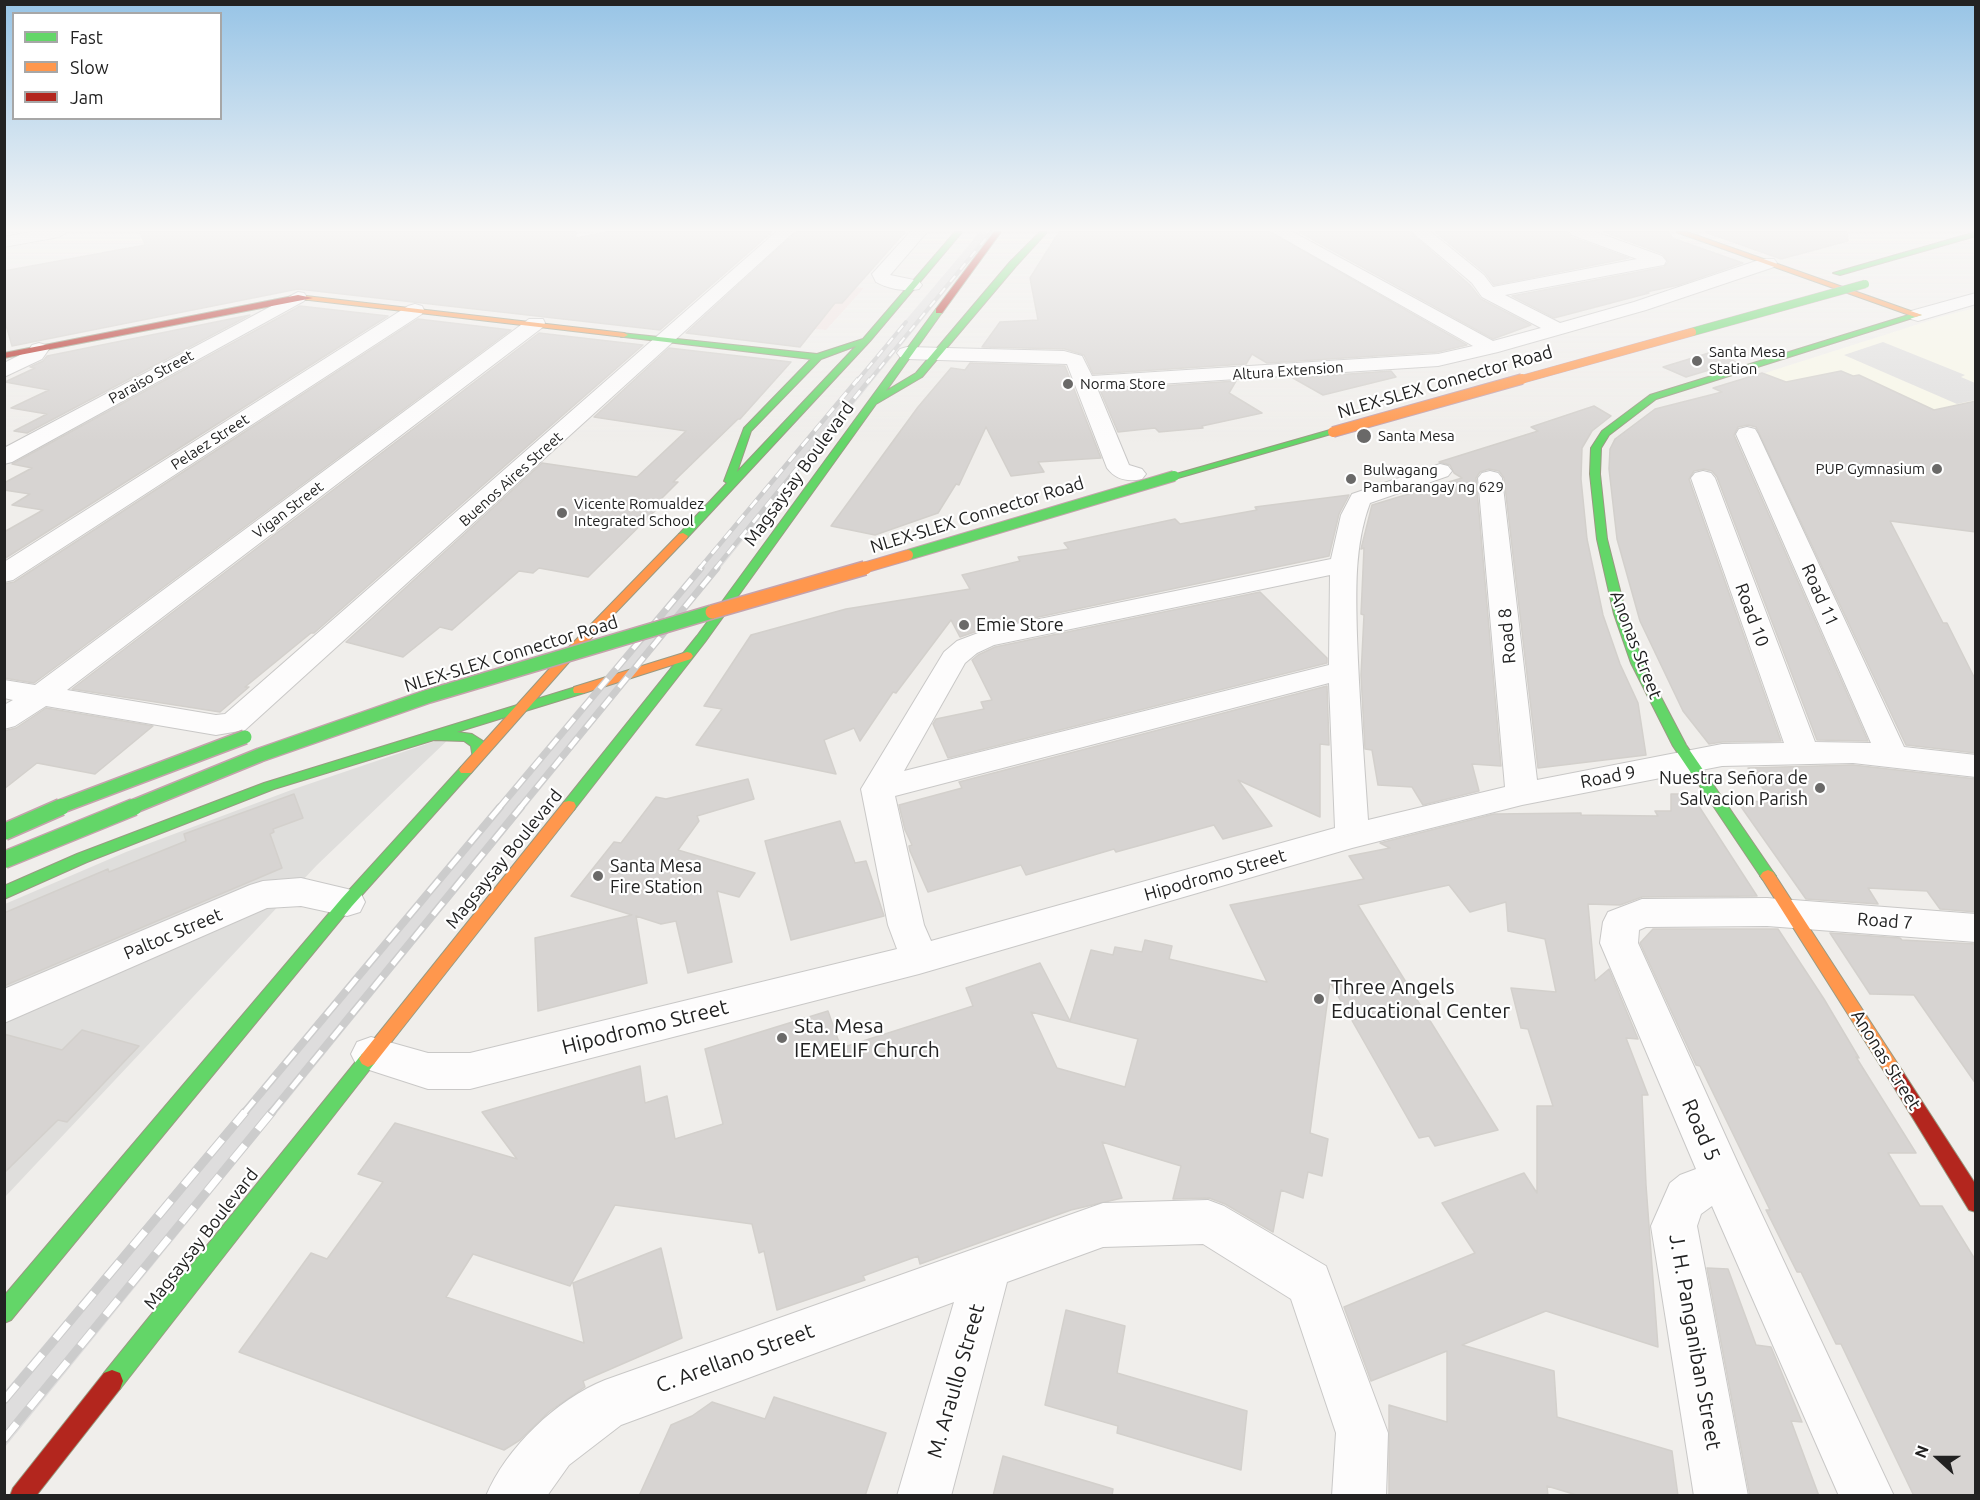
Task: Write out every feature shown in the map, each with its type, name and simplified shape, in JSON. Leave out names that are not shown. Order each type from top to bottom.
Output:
[{"type":"main road","points":[[4,356],[273,302]]},
{"type":"main road","points":[[343,302],[818,357]]},
{"type":"main road","name":"Magsaysay Boulevard","points":[[4,1313],[347,902],[573,650],[726,491],[899,302]]},
{"type":"main road","name":"Magsaysay Boulevard","points":[[21,1496],[687,656],[946,302]]},
{"type":"main road","points":[[873,402],[919,375],[980,302]]},
{"type":"main road","name":"NLEX-SLEX Connector Road","points":[[4,860],[261,755],[429,696],[1174,476],[1802,302]]},
{"type":"main road","points":[[1880,302],[1918,315]]},
{"type":"main road","name":"Anonas Street","points":[[1918,315],[1653,397],[1605,433],[1597,445],[1595,473],[1598,514],[1607,564],[1624,625],[1647,685],[1689,762],[1795,915],[1976,1203]]},
{"type":"main road","points":[[726,491],[747,430],[818,357],[867,339]]},
{"type":"main road","name":"NLEX-SLEX Connector Road","points":[[1104,478],[1141,470]]},
{"type":"main road","points":[[717,590],[762,577]]},
{"type":"main road","points":[[4,833],[250,747],[725,606]]},
{"type":"main road","name":"NLEX-SLEX Connector Road","points":[[569,633],[626,616]]},
{"type":"main road","points":[[573,650],[624,652]]},
{"type":"main road","points":[[652,654],[687,656]]},
{"type":"main road","points":[[4,893],[82,858],[269,786],[687,656]]},
{"type":"main road","points":[[4,833],[247,727]]},
{"type":"main road","points":[[429,736],[467,737],[478,744],[478,756]]},
{"type":"street","name":"Paraiso Street","points":[[4,457],[289,302]]},
{"type":"street","name":"Buenos Aires Street","points":[[247,727],[708,302]]},
{"type":"street","points":[[1407,302],[1491,348]]},
{"type":"street","points":[[1504,302],[1556,328]]},
{"type":"street","name":"Altura Extension","points":[[1084,384],[1438,360],[1491,348],[1652,302]]},
{"type":"street","name":"Anonas Street","points":[[1918,315],[1962,302]]},
{"type":"street","name":"Pelaez Street","points":[[4,574],[416,310]]},
{"type":"street","name":"Vigan Street","points":[[4,718],[40,696],[536,323]]},
{"type":"street","points":[[4,371],[35,356],[39,349]]},
{"type":"street","points":[[907,353],[1071,358],[1075,360],[1119,468],[1125,473],[1141,470]]},
{"type":"street","name":"Road 11","points":[[1747,434],[1892,755]]},
{"type":"street","points":[[1352,836],[1343,670],[1342,565],[1355,509],[1360,499],[1440,471]]},
{"type":"street","name":"Road 8","points":[[1490,478],[1522,794]]},
{"type":"street","name":"Road 10","points":[[1703,478],[1803,752]]},
{"type":"street","points":[[919,959],[906,925],[877,789],[954,658],[967,646],[986,638],[1342,565]]},
{"type":"street","points":[[877,789],[1343,670]]},
{"type":"street","points":[[4,689],[216,725],[247,727]]},
{"type":"street","name":"Road 9","points":[[1352,836],[1522,794],[1722,755],[1853,752],[1976,766]]},
{"type":"street","name":"Hipodromo Street","points":[[371,1054],[428,1071],[470,1071],[919,959],[1352,836]]},
{"type":"street","name":"Paltoc Street","points":[[4,1007],[263,895],[301,892],[347,902]]},
{"type":"street","name":"Road 5","points":[[1795,915],[1767,912],[1642,913],[1621,922],[1619,943],[1724,1183],[1867,1496]]},
{"type":"street","name":"Road 7","points":[[1795,915],[1976,928]]},
{"type":"street","name":"J. H. Panganiban Street","points":[[1721,1496],[1674,1226],[1681,1203],[1696,1188],[1724,1183]]},
{"type":"street","name":"C. Arellano Street","points":[[513,1496],[550,1447],[605,1405],[1103,1225],[1208,1222],[1309,1283],[1362,1433],[1359,1496]]},
{"type":"street","name":"M. Araullo Street","points":[[924,1496],[988,1266]]},
{"type":"shaded area","points":[[788,302],[851,302],[826,330],[767,324]]},
{"type":"shaded area","points":[[1975,308],[1975,520],[1718,388],[1944,316]]},
{"type":"shaded area","points":[[1883,342],[1965,375],[1961,377],[1975,383],[1975,400],[1957,404],[1844,355]]},
{"type":"shaded area","points":[[453,735],[317,865],[5,1197],[5,904],[126,852],[294,789]]},
{"type":"pier","points":[[921,302],[937,302],[5,1447],[5,1391]]},
{"type":"building","points":[[4,302],[233,302],[12,346],[4,318]]},
{"type":"building","points":[[413,302],[692,302],[660,330]]},
{"type":"building","points":[[720,302],[843,302],[835,303],[800,347],[686,333]]},
{"type":"building","points":[[1035,302],[1392,302],[1467,345],[1438,352],[1267,363],[1252,354],[1246,364],[1093,374],[1084,355],[1065,349],[982,347],[1000,322],[1038,320]]},
{"type":"building","points":[[1426,302],[1487,302],[1531,325],[1493,339]]},
{"type":"building","points":[[1523,302],[1615,302],[1554,318]]},
{"type":"building","points":[[300,306],[388,316],[4,559],[4,532],[43,510],[12,505],[30,494],[4,490],[4,483],[32,468],[12,464]]},
{"type":"building","points":[[250,315],[27,433],[14,431],[47,414],[11,408],[49,390],[5,382],[35,368],[30,367],[43,361],[47,356]]},
{"type":"building","points":[[418,319],[511,330],[34,683],[4,678],[4,584],[14,582]]},
{"type":"building","points":[[539,333],[643,345],[314,633],[311,633],[245,687],[249,687],[220,712],[72,689]]},
{"type":"building","points":[[669,348],[791,362],[740,419],[673,482],[678,482],[659,501],[664,502],[588,577],[539,568],[533,573],[519,571],[452,630],[440,627],[403,657],[346,642],[542,463],[637,477],[686,431],[594,417]]},
{"type":"building","name":"Santa Mesa Station","points":[[1712,352],[1736,362],[1686,377],[1663,367]]},
{"type":"building","points":[[970,363],[1065,366],[1101,458],[1038,462],[1044,472],[1011,476],[986,427],[959,485],[956,484],[938,513],[875,535],[831,526],[918,407],[951,368],[965,370]]},
{"type":"building","points":[[1391,371],[1396,377],[1323,395],[1293,378]]},
{"type":"building","points":[[1841,371],[1853,376],[1859,375],[1934,410],[1976,401],[1976,532],[1890,521],[1943,623],[1947,623],[1976,681],[1976,753],[1906,745],[1756,427],[1748,425],[1738,427],[1734,435],[1868,741],[1817,740],[1717,477],[1712,471],[1704,469],[1694,471],[1689,479],[1781,741],[1709,744],[1683,711],[1640,621],[1617,539],[1609,469],[1610,449],[1615,439],[1655,409],[1722,392],[1713,388],[1762,373],[1786,382]]},
{"type":"building","points":[[1236,381],[1229,393],[1262,413],[1202,426],[1203,428],[1159,432],[1155,428],[1118,432],[1100,390]]},
{"type":"building","points":[[1594,406],[1611,416],[1592,431],[1582,448],[1581,479],[1587,539],[1603,615],[1620,664],[1638,703],[1646,755],[1538,768],[1504,478],[1499,471],[1489,469],[1480,472],[1476,478],[1501,766],[1472,764],[1479,791],[1423,805],[1412,787],[1378,785],[1372,750],[1365,749],[1361,675],[1364,548],[1361,549],[1372,505],[1462,478],[1454,473],[1450,465],[1439,462],[1538,431],[1531,427]]},
{"type":"building","points":[[1349,495],[1339,514],[1329,556],[986,628],[960,637],[951,620],[896,693],[893,692],[860,741],[854,728],[824,740],[836,774],[696,745],[722,709],[704,706],[751,635],[846,609],[970,589],[962,575],[1020,561],[1018,557],[1069,549],[1064,543],[1175,519],[1180,524],[1257,510],[1255,507]]},
{"type":"building","points":[[1260,592],[1327,658],[1327,663],[948,758],[933,724],[936,719],[984,709],[981,702],[992,700],[972,660],[978,655],[995,647]]},
{"type":"building","points":[[1327,686],[1329,745],[1320,744],[1320,817],[1238,780],[1272,826],[1223,839],[1214,825],[1116,852],[1114,849],[1026,875],[1021,865],[928,892],[910,851],[909,846],[912,845],[905,830],[899,805],[962,788],[959,782]]},
{"type":"building","points":[[46,708],[153,726],[95,774],[37,763],[4,789],[4,731],[16,728]]},
{"type":"building","points":[[1853,765],[1976,779],[1976,912],[1940,909],[1927,891],[1868,888],[1878,904],[1806,899],[1737,801],[1773,802],[1748,768]]},
{"type":"building","points":[[748,779],[754,799],[697,816],[699,821],[678,850],[755,873],[739,897],[717,891],[732,962],[688,973],[676,921],[661,924],[636,916],[647,983],[538,1011],[535,938],[632,915],[571,896],[614,842],[621,843],[656,797],[666,799]]},
{"type":"building","points":[[294,794],[303,818],[273,829],[274,832],[270,834],[282,868],[4,986],[4,913],[108,869],[109,872],[186,841],[184,834]]},
{"type":"building","points":[[1671,794],[1691,794],[1757,896],[1642,897],[1620,905],[1588,904],[1595,981],[1609,969],[1638,1039],[1626,1038],[1648,1095],[1642,1095],[1658,1347],[1546,1311],[1462,1345],[1554,1371],[1557,1417],[1672,1451],[1678,1496],[1580,1496],[1547,1486],[1548,1496],[1389,1496],[1389,1405],[1447,1422],[1447,1351],[1371,1381],[1344,1307],[1475,1253],[1442,1203],[1524,1173],[1537,1193],[1537,1106],[1553,1106],[1528,1029],[1521,1028],[1511,988],[1556,992],[1545,939],[1508,931],[1506,902],[1470,912],[1449,885],[1358,905],[1498,1130],[1435,1146],[1429,1136],[1419,1138],[1330,982],[1310,1133],[1328,1139],[1322,1176],[1308,1172],[1303,1198],[1281,1190],[1273,1232],[1225,1204],[1209,1198],[1173,1199],[1181,1166],[1102,1142],[1122,1198],[1071,1210],[920,1264],[918,1256],[863,1276],[865,1280],[777,1310],[764,1251],[759,1253],[752,1224],[615,1205],[570,1286],[473,1254],[446,1297],[584,1343],[573,1283],[661,1248],[682,1338],[583,1381],[585,1387],[550,1411],[520,1440],[504,1450],[239,1352],[311,1253],[327,1259],[383,1182],[358,1174],[395,1123],[517,1159],[482,1112],[640,1066],[645,1103],[667,1096],[675,1139],[723,1124],[705,1049],[828,1011],[841,1048],[973,1006],[966,988],[1040,963],[1070,1021],[1091,950],[1113,955],[1115,947],[1142,952],[1145,940],[1172,946],[1169,959],[1267,982],[1230,905],[1364,879],[1349,856],[1390,848],[1380,843],[1494,814],[1581,813],[1581,815],[1658,816],[1655,811],[1671,811]],"holes":[[[1031,1012],[1138,1039],[1125,1087],[1057,1068]]]},
{"type":"building","points":[[840,821],[855,863],[866,861],[884,916],[791,940],[765,841]]},
{"type":"building","points":[[1653,929],[1778,929],[1824,999],[1859,1058],[1856,1057],[1916,1153],[1888,1153],[1920,1206],[1942,1206],[1976,1261],[1976,1496],[1914,1496],[1841,1344],[1836,1344],[1801,1272],[1797,1272],[1766,1210],[1770,1210],[1700,1066],[1696,1065],[1640,943]]},
{"type":"building","points":[[1830,933],[1976,944],[1976,1084],[1914,995],[1870,994]]},
{"type":"building","points":[[82,1030],[139,1046],[67,1122],[58,1120],[4,1173],[4,1034],[62,1050]]},
{"type":"building","points":[[1707,1268],[1728,1269],[1756,1345],[1771,1347],[1802,1422],[1791,1421],[1819,1496],[1750,1496]]},
{"type":"building","points":[[1066,1310],[1125,1326],[1117,1373],[1247,1411],[1241,1470],[1117,1433],[1118,1426],[1045,1405]]},
{"type":"building","points":[[774,1397],[886,1433],[865,1496],[639,1496],[671,1425],[692,1416],[712,1402],[765,1419]]},
{"type":"building","points":[[1003,1456],[1113,1489],[1112,1496],[993,1496]]},
{"type":"railway","points":[[869,381],[934,302]]},
{"type":"railway","points":[[857,381],[906,322]]},
{"type":"railway","points":[[699,569],[858,379]]},
{"type":"railway","points":[[715,569],[870,379]]},
{"type":"railway","points":[[499,808],[701,568]]},
{"type":"railway","points":[[520,808],[717,568]]},
{"type":"railway","points":[[244,1113],[500,807]]},
{"type":"railway","points":[[271,1113],[521,807]]},
{"type":"railway","points":[[4,1400],[245,1112]]},
{"type":"railway","points":[[4,1439],[272,1112]]},
{"type":"traffic: fast","points":[[683,536],[899,302]]},
{"type":"traffic: fast","points":[[873,402],[919,375],[981,302]]},
{"type":"traffic: fast","points":[[1692,332],[1800,302]]},
{"type":"traffic: fast","points":[[569,806],[701,639],[939,311]]},
{"type":"traffic: fast","points":[[1768,876],[1680,746],[1637,663],[1620,614],[1602,539],[1595,474],[1596,448],[1605,433],[1653,397],[1918,315]]},
{"type":"traffic: fast","points":[[624,335],[818,357]]},
{"type":"traffic: fast","points":[[729,481],[747,430],[818,357],[862,341]]},
{"type":"traffic: fast","points":[[1174,476],[1333,432]]},
{"type":"traffic: fast","points":[[908,555],[1174,476]]},
{"type":"traffic: fast","points":[[4,860],[260,755],[429,696],[712,612]]},
{"type":"traffic: fast","points":[[4,893],[82,858],[269,786],[579,690]]},
{"type":"traffic: fast","points":[[437,736],[467,737],[478,744],[478,756]]},
{"type":"traffic: fast","points":[[4,832],[65,805],[245,737]]},
{"type":"traffic: fast","points":[[4,1313],[347,902],[466,770]]},
{"type":"traffic: fast","points":[[112,1381],[368,1059]]},
{"type":"traffic: slow","points":[[343,302],[624,335]]},
{"type":"traffic: slow","points":[[1881,302],[1918,315]]},
{"type":"traffic: slow","points":[[1333,432],[1692,332]]},
{"type":"traffic: slow","points":[[466,770],[573,650],[683,536]]},
{"type":"traffic: slow","points":[[712,612],[908,555]]},
{"type":"traffic: slow","points":[[579,690],[687,656]]},
{"type":"traffic: slow","points":[[368,1059],[569,806]]},
{"type":"traffic: slow","points":[[1768,876],[1895,1074]]},
{"type":"traffic: jam","points":[[4,356],[273,302]]},
{"type":"traffic: jam","points":[[939,311],[946,302]]},
{"type":"traffic: jam","points":[[1895,1074],[1976,1203]]},
{"type":"traffic: jam","points":[[21,1496],[112,1381]]},
{"type":"place","name":"Santa Mesa Station","points":[[1697,361]]},
{"type":"place","name":"Norma Store","points":[[1068,384]]},
{"type":"place","name":"Santa Mesa","points":[[1364,436]]},
{"type":"place","name":"PUP Gymnasium","points":[[1937,469]]},
{"type":"place","name":"Bulwagang Pambarangay ng 629","points":[[1351,479]]},
{"type":"place","name":"Vicente Romualdez Integrated School","points":[[562,513]]},
{"type":"place","name":"Emie Store","points":[[964,625]]},
{"type":"place","name":"Nuestra Señora de Salvacion Parish","points":[[1820,788]]},
{"type":"place","name":"Santa Mesa Fire Station","points":[[598,876]]},
{"type":"place","name":"Three Angels Educational Center","points":[[1319,999]]},
{"type":"place","name":"Sta. Mesa IEMELIF Church","points":[[782,1038]]}]
